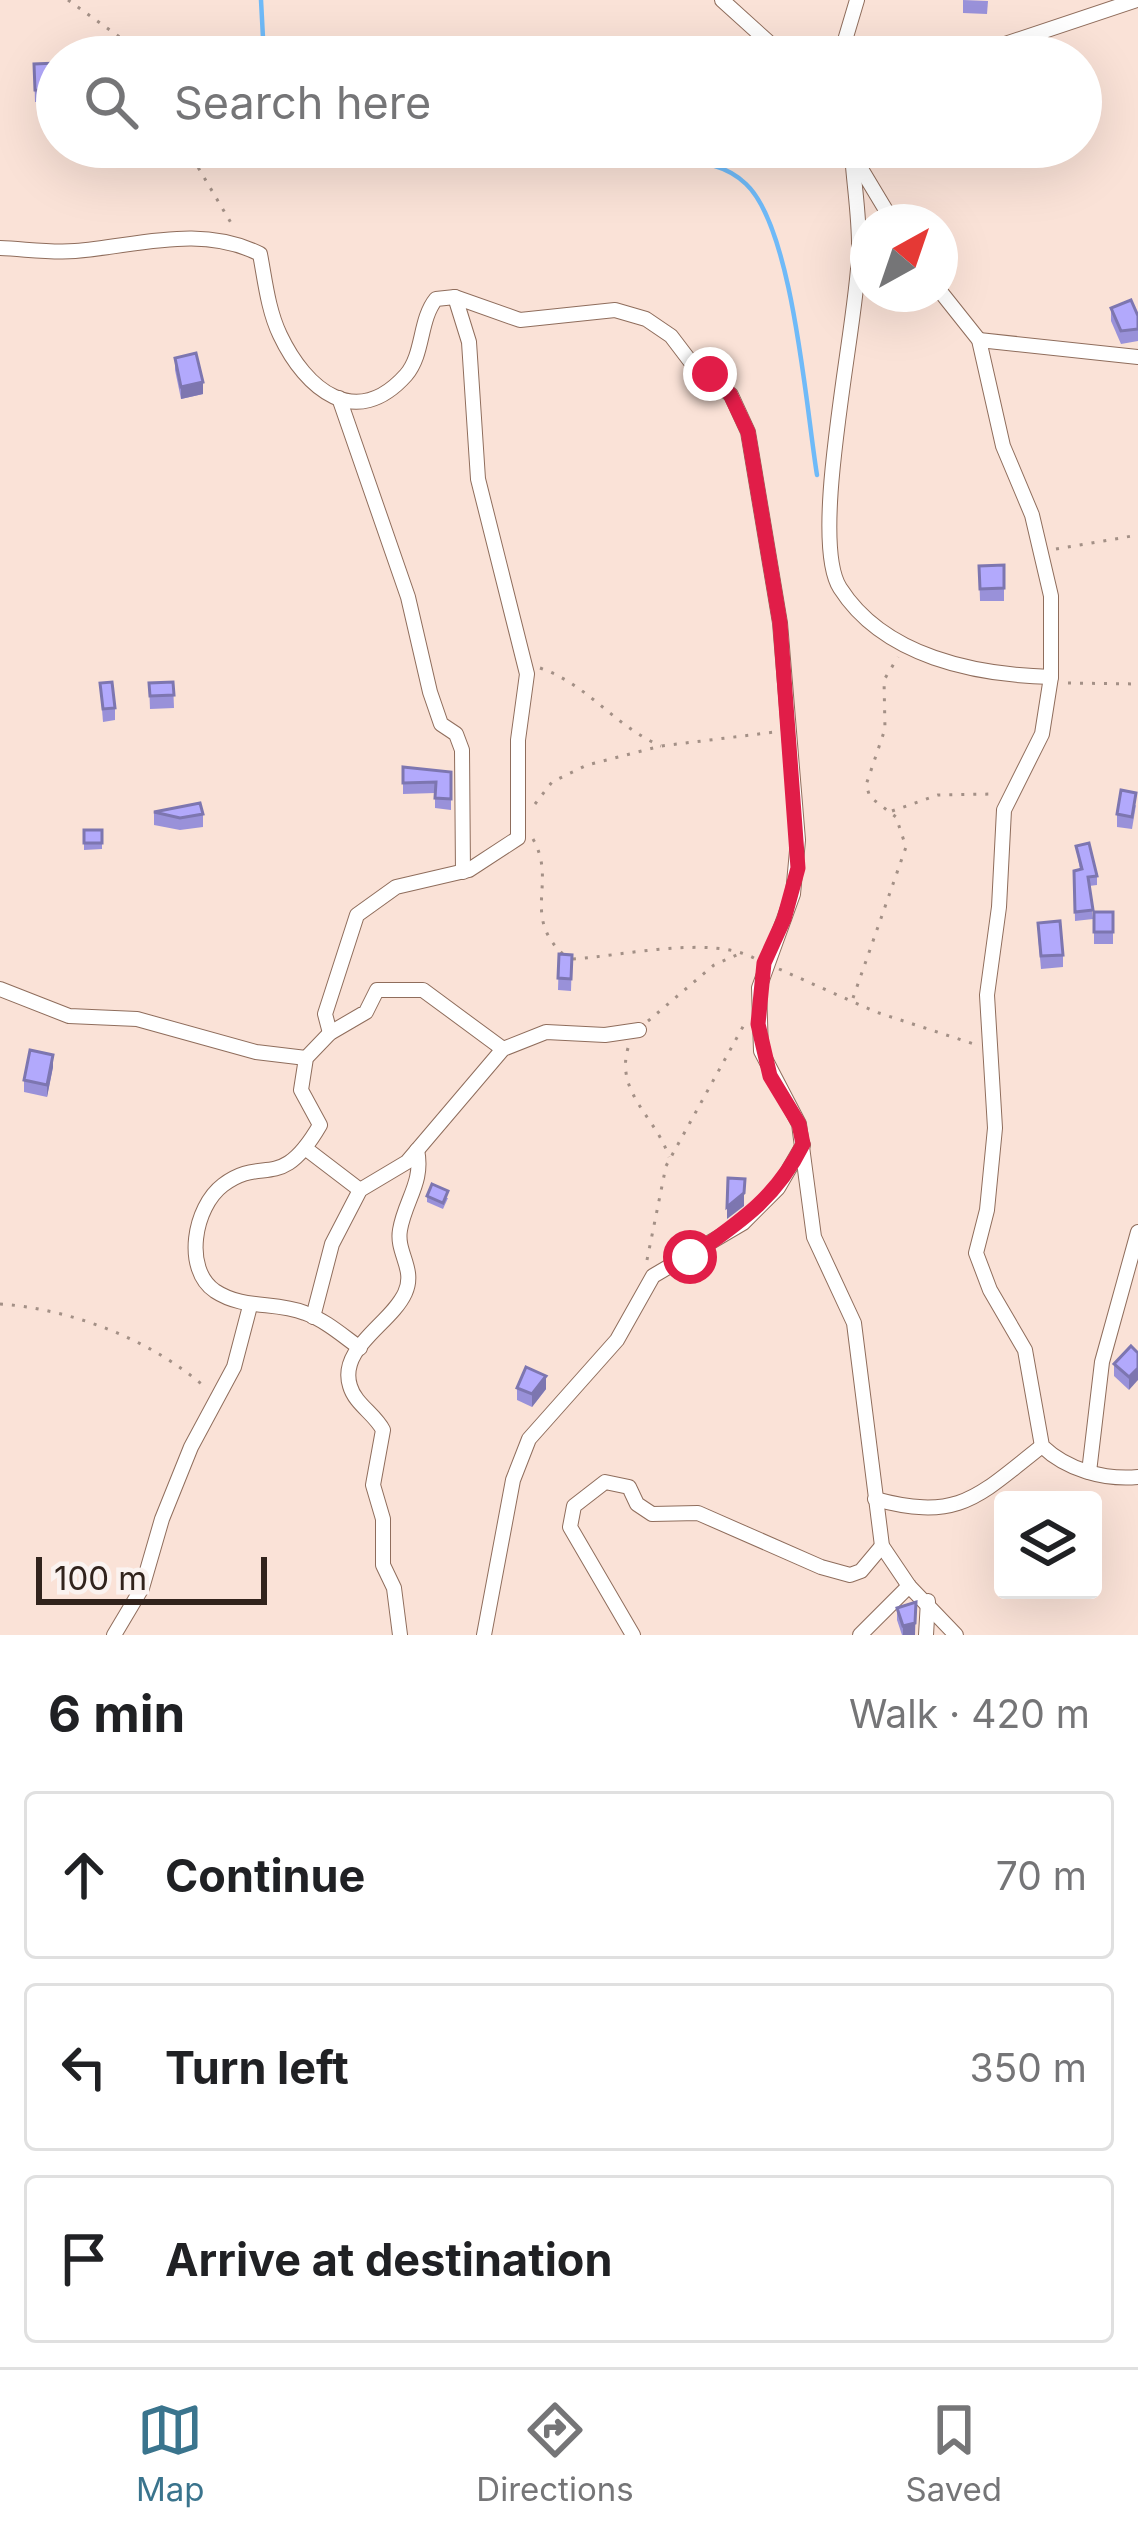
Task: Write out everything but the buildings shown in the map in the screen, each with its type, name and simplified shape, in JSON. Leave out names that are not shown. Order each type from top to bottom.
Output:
[{"type":"street","points":[[722,0],[761,36]]},
{"type":"street","points":[[846,36],[856,0]]},
{"type":"street","points":[[1029,36],[1137,0]]},
{"type":"street","points":[[853,168],[858,204]]},
{"type":"street","points":[[861,168],[882,204]]},
{"type":"street","points":[[0,248],[72,251],[147,238],[227,239],[243,245],[260,254],[279,332],[303,373],[339,398],[373,402],[391,390],[411,369],[429,308],[436,299],[455,297],[520,320],[615,310],[646,319],[671,336],[690,361],[730,394],[748,432],[780,623],[785,732],[793,755],[798,868],[784,919],[764,963],[759,1001],[761,1051],[799,1124],[814,1237],[858,1342],[882,1546],[909,1586],[956,1635]]},
{"type":"street","points":[[329,1033],[326,1014],[357,915],[395,887],[463,872],[522,832],[518,740],[527,691],[478,479],[469,342],[455,297]]},
{"type":"street","points":[[855,312],[834,448],[831,549],[838,585],[888,636],[907,646],[990,673],[1051,680]]},
{"type":"street","points":[[956,312],[979,340],[1003,446],[1042,550],[1051,596],[1051,680],[1035,755],[1010,797],[988,971],[995,1128],[987,1210],[976,1253],[989,1290],[1025,1350],[1042,1446],[1067,1465],[1138,1477]]},
{"type":"street","points":[[979,340],[1138,357]]},
{"type":"street","points":[[339,398],[408,597],[441,724],[456,734],[462,750],[463,872]]},
{"type":"street","points":[[0,989],[69,1016],[136,1019],[256,1052],[306,1058]]},
{"type":"street","points":[[360,1348],[313,1317],[284,1307],[250,1306],[212,1289],[197,1270],[200,1227],[210,1198],[224,1184],[245,1174],[286,1167],[305,1148],[320,1125],[301,1090],[306,1058],[329,1033],[365,1012],[377,990],[423,990],[503,1049]]},
{"type":"street","points":[[313,1317],[332,1244],[359,1190],[407,1162],[503,1049],[546,1032],[605,1035],[639,1030]]},
{"type":"street","points":[[484,1635],[524,1450],[548,1413],[616,1340],[653,1276],[743,1223],[778,1188],[803,1144]]},
{"type":"street","points":[[305,1148],[359,1190]]},
{"type":"street","points":[[400,1635],[394,1588],[383,1565],[383,1519],[373,1485],[383,1430],[349,1386],[352,1358],[404,1295],[409,1278],[399,1235],[422,1170],[417,1150]]},
{"type":"street","points":[[1089,1472],[1102,1362],[1138,1232]]},
{"type":"street","points":[[114,1635],[142,1588],[162,1519],[234,1367],[250,1306]]},
{"type":"street","points":[[874,1499],[915,1508],[954,1508],[974,1500],[1042,1446]]},
{"type":"street","points":[[633,1635],[570,1527],[574,1506],[605,1482],[629,1487],[637,1504],[652,1514],[698,1513],[741,1536],[850,1575],[872,1563],[882,1546]]},
{"type":"street","points":[[860,1635],[909,1586]]},
{"type":"street","points":[[926,1635],[928,1601]]},
{"type":"path","points":[[68,0],[118,36]]},
{"type":"path","points":[[198,168],[243,245]]},
{"type":"path","points":[[1042,550],[1138,535]]},
{"type":"path","points":[[852,1001],[906,847],[890,811],[870,796],[867,772],[885,729],[884,680],[907,646]]},
{"type":"path","points":[[522,661],[570,679],[631,734],[662,746]]},
{"type":"path","points":[[1051,680],[1138,685]]},
{"type":"path","points":[[785,732],[662,746],[568,771],[535,803],[522,832],[539,850],[542,931],[568,959],[670,950],[742,952],[852,1001],[990,1049]]},
{"type":"path","points":[[890,811],[938,795],[1010,797]]},
{"type":"path","points":[[669,1158],[657,1127],[626,1082],[623,1065],[639,1030],[693,981],[742,952]]},
{"type":"path","points":[[642,1292],[669,1158],[759,1001]]},
{"type":"path","points":[[0,1304],[24,1306],[136,1341],[184,1368],[217,1399]]},
{"type":"waterway","points":[[261,0],[263,36]]},
{"type":"waterway","points":[[720,168],[746,184],[762,206],[775,239],[795,321],[817,475]]},
{"type":"route","points":[[690,1257],[765,1203],[789,1173],[803,1144],[799,1124],[770,1076],[758,1024],[764,963],[793,894],[798,868],[780,623],[748,432],[730,394],[710,374]]}]
